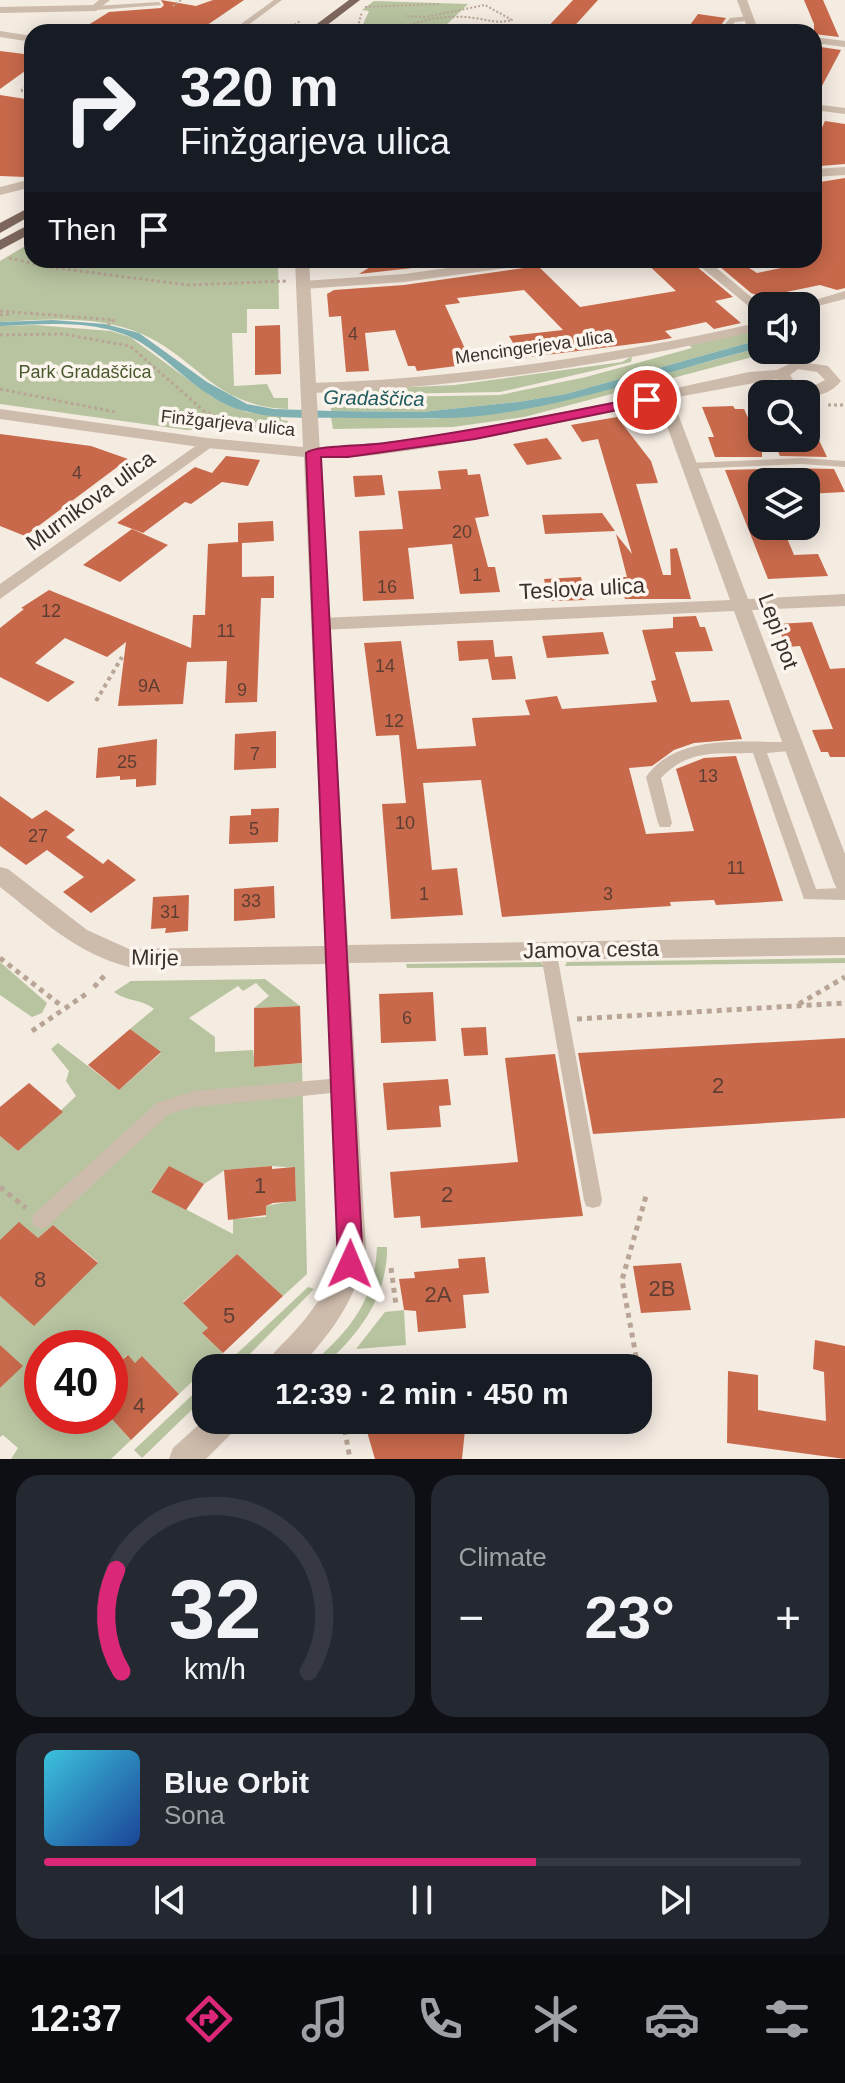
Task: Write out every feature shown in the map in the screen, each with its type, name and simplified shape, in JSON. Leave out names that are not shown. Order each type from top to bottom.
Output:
[{"type":"main road","points":[[325,24],[357,6]]},
{"type":"main road","points":[[0,229],[24,215]]},
{"type":"main road","points":[[2,251],[24,233]]},
{"type":"street","points":[[742,0],[751,24]]},
{"type":"street","points":[[0,10],[101,4]]},
{"type":"street","points":[[0,34],[24,38]]},
{"type":"street","points":[[822,41],[845,44]]},
{"type":"street","points":[[822,108],[845,111]]},
{"type":"street","points":[[822,172],[845,171]]},
{"type":"street","points":[[0,191],[24,185]]},
{"type":"street","points":[[292,1354],[329,1314],[343,1289],[350,1264],[314,453],[302,268]]},
{"type":"street","points":[[303,283],[392,279],[475,268]]},
{"type":"street","points":[[709,268],[748,301]]},
{"type":"street","points":[[820,301],[845,295]]},
{"type":"street","name":"Mencingerjeva ulica","points":[[309,393],[577,363],[748,329]]},
{"type":"street","points":[[781,374],[784,382],[804,391],[827,388],[839,382],[826,371],[807,365]]},
{"type":"street","name":"Finžgarjeva ulica","points":[[0,414],[207,443],[314,453],[348,453],[475,435],[749,377],[781,374],[789,367],[807,365]]},
{"type":"street","name":"Lepi pot","points":[[664,397],[688,466],[744,604],[845,883]]},
{"type":"street","name":"Murnikova ulica","points":[[0,593],[207,443]]},
{"type":"street","name":"Teslova ulica","points":[[321,624],[845,600]]},
{"type":"street","name":"Mirje","points":[[0,875],[93,944],[120,957],[336,953]]},
{"type":"street","name":"Jamova cesta","points":[[336,953],[845,946]]},
{"type":"street","points":[[184,1459],[210,1434]]},
{"type":"lane","points":[[245,24],[279,0]]},
{"type":"lane","points":[[101,4],[159,4]]},
{"type":"lane","points":[[730,24],[733,20],[749,18]]},
{"type":"lane","points":[[688,466],[801,461],[845,464]]},
{"type":"lane","points":[[665,823],[653,777],[673,756],[795,747]]},
{"type":"lane","points":[[758,748],[810,895],[845,894]]},
{"type":"lane","points":[[548,949],[593,1200]]},
{"type":"lane","points":[[41,1220],[163,1108],[194,1099],[341,1085]]},
{"type":"path","points":[[357,6],[439,4]]},
{"type":"path","points":[[405,16],[423,17],[480,5],[512,20],[496,22],[459,17],[421,24]]},
{"type":"path","points":[[357,6],[364,12],[359,24]]},
{"type":"path","points":[[423,17],[424,23]]},
{"type":"path","points":[[2,251],[24,258]]},
{"type":"path","points":[[57,268],[221,286],[303,283]]},
{"type":"path","points":[[0,313],[114,320],[108,325]]},
{"type":"path","points":[[0,335],[63,334],[130,346],[204,411],[250,431]]},
{"type":"path","points":[[0,389],[117,412]]},
{"type":"path","points":[[96,701],[122,657]]},
{"type":"path","points":[[0,958],[63,1007]]},
{"type":"path","points":[[94,987],[107,973]]},
{"type":"path","points":[[797,1005],[845,977]]},
{"type":"path","points":[[32,1031],[86,994]]},
{"type":"path","points":[[563,1020],[845,1003]]},
{"type":"path","points":[[0,1187],[41,1220]]},
{"type":"path","points":[[636,1354],[622,1280],[646,1196]]},
{"type":"path","points":[[391,1268],[396,1305]]},
{"type":"path","points":[[346,1434],[350,1459]]},
{"type":"green space","points":[[374,1],[468,4],[447,24],[363,24],[369,11],[362,10]]},
{"type":"green space","points":[[24,247],[24,268],[278,268],[279,309],[247,309],[247,333],[232,333],[234,386],[267,384],[274,398],[288,398],[288,409],[263,406],[224,391],[162,345],[126,328],[72,320],[0,322],[0,261]]},
{"type":"green space","name":"Park Gradaščica","points":[[35,325],[111,331],[130,337],[212,397],[246,412],[281,416],[281,420],[288,421],[289,429],[187,430],[0,404],[0,326]]},
{"type":"green space","points":[[748,333],[748,343],[566,394],[422,412],[331,411],[331,398],[500,395],[586,377],[692,348],[689,345]]},
{"type":"green space","points":[[748,351],[748,358],[524,417],[453,427],[333,429],[331,417],[430,419],[502,413],[583,396]]},
{"type":"green space","points":[[632,356],[631,362],[500,392],[331,395],[331,391],[455,385],[622,362]]},
{"type":"green space","points":[[845,958],[845,963],[565,966],[567,962]]},
{"type":"green space","points":[[0,962],[47,1003],[42,1013],[32,1017],[0,995]]},
{"type":"green space","points":[[541,962],[544,967],[407,968],[406,964]]},
{"type":"green space","points":[[265,979],[300,1006],[254,1008],[269,996],[256,983],[243,991],[238,986],[189,1018],[215,1037],[215,1052],[253,1050],[255,1067],[302,1063],[307,1274],[283,1296],[237,1254],[183,1302],[208,1328],[203,1334],[223,1353],[192,1354],[192,1382],[179,1394],[143,1357],[135,1363],[128,1356],[128,1330],[24,1330],[24,1434],[126,1434],[131,1440],[111,1459],[11,1459],[18,1448],[3,1435],[0,1437],[0,1388],[22,1366],[0,1345],[0,1296],[34,1325],[98,1262],[53,1225],[38,1238],[0,1240],[0,1136],[18,1151],[76,1096],[66,1081],[69,1071],[51,1049],[58,1043],[119,1090],[161,1053],[130,1029],[154,1009],[114,992],[131,981]],"holes":[[[272,1166],[295,1168],[296,1200],[266,1206],[266,1217],[233,1219],[233,1234],[151,1191],[169,1167],[204,1184],[225,1170]]]},
{"type":"green space","points":[[377,1247],[387,1247],[385,1272],[375,1303],[336,1354],[322,1354],[360,1309],[375,1265]]},
{"type":"green space","points":[[308,1287],[314,1289],[250,1354],[237,1354]]},
{"type":"green space","points":[[404,1310],[406,1345],[356,1349],[385,1312]]},
{"type":"green space","points":[[192,1395],[192,1410],[142,1458],[134,1450]]},
{"type":"water","points":[[53,320],[105,324],[139,333],[207,382],[247,404],[274,409],[422,412],[518,402],[566,394],[748,343],[748,351],[601,392],[503,413],[428,418],[287,417],[249,412],[219,401],[143,344],[110,330],[73,324],[0,326],[0,322]]},
{"type":"building","points":[[161,0],[196,6],[213,0],[244,0],[209,24],[90,24],[109,12],[161,8],[164,5]]},
{"type":"building","points":[[573,0],[598,0],[576,24],[550,24]]},
{"type":"building","points":[[804,0],[823,0],[839,37],[822,35],[822,24],[814,24]]},
{"type":"building","points":[[698,14],[726,18],[722,24],[691,24]]},
{"type":"building","points":[[822,47],[841,50],[822,86]]},
{"type":"building","points":[[0,51],[24,54],[24,72],[0,89]]},
{"type":"building","points":[[0,95],[24,99],[24,177],[0,176]]},
{"type":"building","points":[[825,121],[845,124],[845,164],[822,166],[822,128]]},
{"type":"building","points":[[845,178],[845,288],[837,290],[820,285],[786,292],[750,292],[721,268],[749,268],[757,273],[781,268],[822,268],[822,182]]},
{"type":"building","points":[[368,268],[413,268],[359,274]]},
{"type":"building","points":[[524,268],[540,268],[580,307],[676,291],[652,268],[699,268],[733,297],[715,301],[741,323],[714,329],[706,322],[665,331],[672,338],[522,358],[509,336],[563,330],[524,290],[457,298],[460,303],[445,305],[472,364],[417,371],[415,366],[408,366],[395,330],[365,333],[369,371],[346,372],[341,316],[329,317],[327,294],[334,290],[404,285]]},
{"type":"building","points":[[280,325],[281,374],[255,375],[255,326]]},
{"type":"building","points":[[733,406],[744,409],[748,418],[748,452],[762,452],[762,457],[715,457],[708,437],[714,437],[702,407]]},
{"type":"building","points":[[617,417],[651,461],[658,483],[636,484],[663,575],[671,575],[670,549],[677,548],[691,599],[625,599],[620,577],[627,577],[616,534],[632,554],[598,439],[582,442],[571,425]]},
{"type":"building","points":[[0,434],[91,446],[128,459],[25,536],[0,526]]},
{"type":"building","points":[[547,438],[562,459],[527,465],[513,444]]},
{"type":"building","points":[[820,442],[827,457],[780,456],[778,452],[820,452]]},
{"type":"building","points":[[226,456],[260,460],[248,486],[222,482],[191,504],[185,502],[143,533],[117,523],[195,467],[212,473]]},
{"type":"building","points":[[467,469],[468,475],[480,474],[489,516],[475,518],[488,567],[495,567],[500,592],[460,594],[452,544],[408,548],[414,599],[363,601],[359,531],[403,529],[398,491],[441,489],[438,471]]},
{"type":"building","points":[[748,469],[748,528],[725,470]]},
{"type":"building","points":[[820,469],[834,469],[845,492],[820,493]]},
{"type":"building","points":[[382,475],[385,495],[355,497],[353,476]]},
{"type":"building","points":[[602,513],[615,531],[545,534],[542,515]]},
{"type":"building","points":[[273,521],[274,541],[242,543],[242,577],[274,576],[274,598],[261,598],[257,702],[225,703],[227,661],[187,662],[183,704],[118,706],[126,642],[107,657],[65,638],[35,663],[75,682],[48,702],[0,677],[0,628],[24,609],[21,608],[49,590],[191,648],[193,615],[205,615],[208,544],[238,542],[238,523]]},
{"type":"building","points":[[132,529],[168,545],[120,582],[83,565]]},
{"type":"building","points":[[753,540],[788,540],[794,555],[818,554],[828,576],[768,579]]},
{"type":"building","points":[[581,577],[586,600],[549,601],[544,579]]},
{"type":"building","points":[[696,616],[700,627],[705,627],[713,651],[675,652],[691,702],[729,700],[742,739],[694,743],[674,750],[652,766],[629,768],[646,834],[694,831],[676,769],[704,758],[736,756],[783,901],[716,905],[714,900],[670,902],[671,906],[502,917],[481,780],[423,783],[432,870],[457,868],[463,915],[391,919],[382,804],[406,803],[399,735],[376,736],[364,643],[401,641],[417,749],[476,746],[472,718],[530,715],[525,700],[557,696],[562,709],[657,702],[651,681],[656,680],[642,630],[673,628],[673,617]]},
{"type":"building","points":[[812,622],[830,669],[845,668],[845,757],[830,757],[828,752],[821,752],[812,730],[833,729],[800,646],[786,647],[777,624]]},
{"type":"building","points":[[603,632],[609,654],[547,658],[542,636]]},
{"type":"building","points":[[493,640],[495,657],[512,656],[516,679],[492,680],[488,659],[459,661],[457,641]]},
{"type":"building","points":[[276,731],[276,768],[234,770],[235,734]]},
{"type":"building","points":[[157,739],[156,785],[136,787],[136,779],[120,780],[120,776],[96,778],[98,748]]},
{"type":"building","points":[[0,796],[32,819],[46,810],[75,830],[66,837],[103,864],[108,859],[136,880],[91,913],[63,892],[84,877],[47,850],[26,865],[0,846]]},
{"type":"building","points":[[279,808],[278,842],[229,844],[230,816],[251,815],[251,809]]},
{"type":"building","points":[[274,886],[275,918],[234,921],[234,889]]},
{"type":"building","points":[[189,895],[188,931],[165,933],[166,928],[151,929],[153,897]]},
{"type":"building","points":[[433,992],[436,1041],[381,1043],[379,994]]},
{"type":"building","points":[[300,1006],[302,1063],[254,1067],[254,1008]]},
{"type":"building","points":[[486,1027],[488,1055],[464,1056],[461,1028]]},
{"type":"building","points":[[130,1029],[161,1052],[119,1090],[88,1065]]},
{"type":"building","points":[[845,1038],[845,1118],[593,1134],[578,1053]]},
{"type":"building","points":[[555,1054],[583,1216],[421,1228],[420,1216],[394,1218],[390,1172],[518,1162],[505,1058]]},
{"type":"building","points":[[448,1079],[451,1105],[439,1106],[441,1127],[387,1130],[383,1083]]},
{"type":"building","points":[[29,1083],[63,1112],[18,1151],[0,1136],[0,1107]]},
{"type":"building","points":[[169,1166],[204,1184],[186,1210],[151,1192]]},
{"type":"building","points":[[272,1166],[272,1169],[295,1167],[296,1201],[266,1206],[266,1215],[228,1220],[224,1170]]},
{"type":"building","points":[[19,1222],[38,1238],[53,1225],[98,1263],[34,1326],[0,1296],[0,1240]]},
{"type":"building","points":[[237,1254],[283,1296],[223,1353],[202,1333],[208,1328],[183,1303]]},
{"type":"building","points":[[485,1257],[489,1293],[463,1295],[466,1328],[418,1332],[416,1311],[404,1310],[399,1279],[415,1278],[414,1272],[459,1268],[458,1259]]},
{"type":"building","points":[[681,1263],[691,1310],[641,1313],[633,1266]]},
{"type":"building","points":[[815,1340],[845,1346],[845,1459],[727,1443],[728,1371],[758,1375],[758,1410],[826,1421],[824,1372],[813,1369]]},
{"type":"building","points":[[0,1345],[23,1366],[0,1388]]},
{"type":"building","points":[[128,1355],[135,1363],[142,1356],[179,1394],[131,1440],[126,1434],[128,1434]]},
{"type":"building","points":[[368,1434],[465,1434],[462,1459],[375,1459]]},
{"type":"route","points":[[350,1264],[352,1242],[341,1085],[314,453],[348,453],[475,435],[647,400]]},
{"type":"water label","name":"Gradaščica","points":[[374,398]]}]
